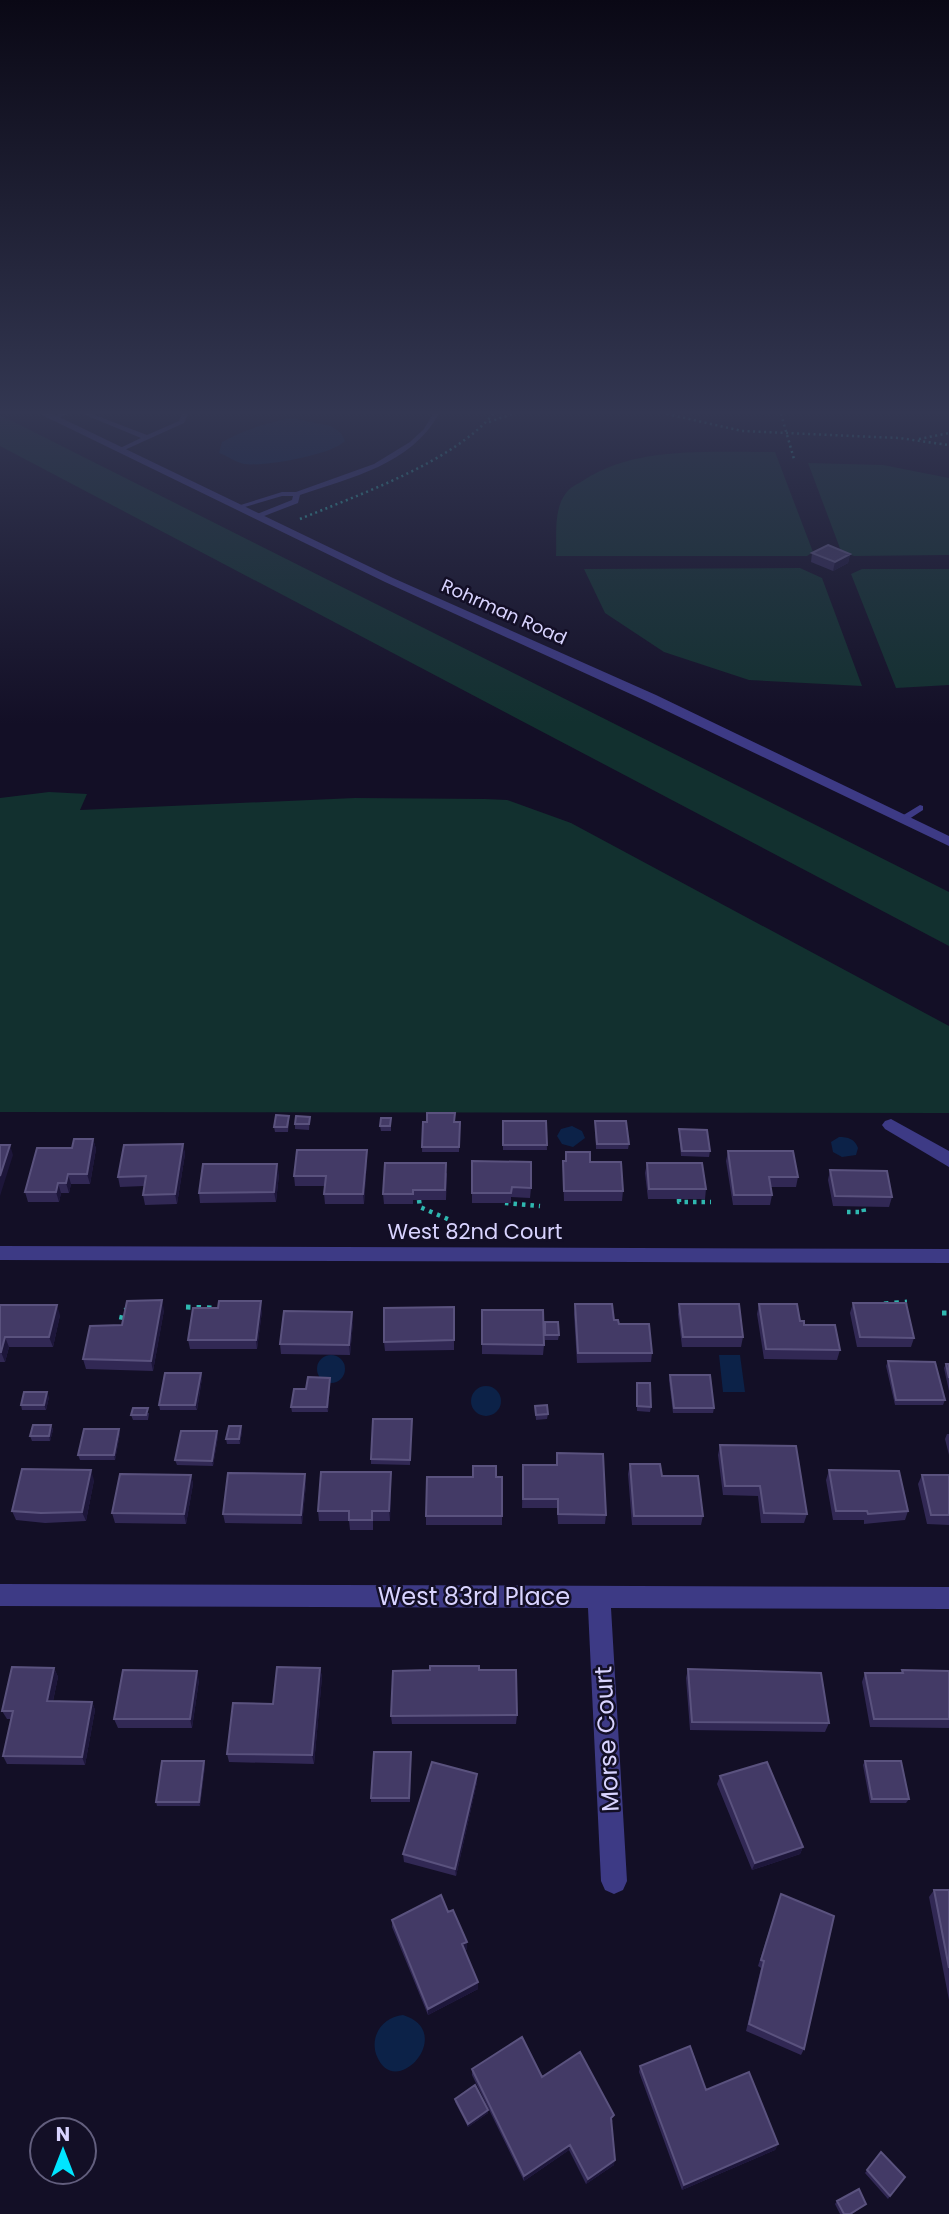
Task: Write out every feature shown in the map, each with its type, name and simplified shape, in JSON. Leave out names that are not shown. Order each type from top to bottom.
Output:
[{"type":"street","name":"Rohrman Road","points":[[259,517],[389,580],[651,698],[949,842]]},
{"type":"street","points":[[891,1125],[949,1160]]},
{"type":"street","name":"West 82nd Court","points":[[0,1253],[949,1256]]},
{"type":"street","name":"West 83rd Place","points":[[0,1595],[949,1598]]},
{"type":"street","name":"Morse Court","points":[[599,1597],[614,1881]]},
{"type":"lane","points":[[902,819],[920,808]]},
{"type":"path","points":[[679,1199],[679,1202],[711,1202]]},
{"type":"path","points":[[419,1200],[420,1207],[450,1220]]},
{"type":"path","points":[[505,1203],[540,1206]]},
{"type":"path","points":[[847,1212],[864,1212],[863,1206]]},
{"type":"path","points":[[874,1305],[907,1302]]},
{"type":"path","points":[[118,1335],[123,1312],[134,1305]]},
{"type":"path","points":[[186,1307],[220,1309]]},
{"type":"green space","points":[[135,517],[204,517],[949,892],[949,946]]},
{"type":"green space","points":[[557,517],[800,517],[813,552],[807,556],[556,556]]},
{"type":"green space","points":[[828,517],[949,517],[949,555],[854,556],[841,551]]},
{"type":"green space","points":[[800,568],[822,578],[862,686],[749,680],[664,652],[605,613],[584,569]]},
{"type":"green space","points":[[862,569],[949,569],[949,685],[896,688],[851,574]]},
{"type":"green space","points":[[49,792],[87,794],[80,810],[355,798],[507,800],[571,823],[949,1026],[949,1113],[0,1112],[0,798]]},
{"type":"water","points":[[572,1126],[582,1131],[585,1138],[573,1147],[562,1144],[557,1136],[561,1129]]},
{"type":"water","points":[[839,1137],[855,1142],[858,1148],[856,1155],[842,1157],[833,1152],[831,1142]]},
{"type":"water","points":[[331,1355],[341,1359],[345,1369],[341,1379],[331,1383],[321,1379],[317,1369],[321,1359]]},
{"type":"water","points":[[719,1355],[740,1355],[745,1392],[723,1392]]},
{"type":"water","points":[[486,1386],[497,1390],[501,1401],[497,1412],[486,1416],[475,1412],[471,1401],[475,1390]]},
{"type":"water","points":[[403,2015],[418,2024],[425,2035],[417,2060],[407,2068],[396,2071],[385,2067],[376,2054],[375,2040],[385,2023]]},
{"type":"building","points":[[828,545],[850,554],[835,562],[812,553]]},
{"type":"building","points":[[427,1113],[455,1113],[454,1122],[460,1122],[459,1147],[422,1147],[423,1122],[427,1122]]},
{"type":"building","points":[[276,1115],[289,1116],[287,1127],[274,1127]]},
{"type":"building","points":[[296,1116],[310,1117],[309,1124],[295,1124]]},
{"type":"building","points":[[381,1118],[391,1118],[390,1126],[380,1126]]},
{"type":"building","points":[[503,1121],[546,1121],[547,1145],[503,1145]]},
{"type":"building","points":[[595,1121],[626,1121],[629,1144],[597,1144]]},
{"type":"building","points":[[679,1129],[707,1130],[710,1151],[682,1151]]},
{"type":"building","points":[[74,1139],[93,1139],[87,1174],[68,1174],[66,1183],[58,1183],[56,1192],[25,1192],[37,1148],[72,1148]]},
{"type":"building","points":[[183,1144],[175,1194],[143,1195],[146,1176],[118,1177],[124,1145]]},
{"type":"building","points":[[0,1145],[10,1145],[0,1176]]},
{"type":"building","points":[[297,1150],[367,1150],[363,1194],[324,1194],[326,1176],[294,1176]]},
{"type":"building","points":[[728,1151],[793,1151],[798,1177],[769,1177],[772,1195],[734,1195]]},
{"type":"building","points":[[566,1152],[590,1152],[590,1162],[621,1162],[623,1191],[564,1191],[563,1161],[566,1161]]},
{"type":"building","points":[[472,1161],[531,1162],[531,1188],[512,1187],[511,1193],[472,1193]]},
{"type":"building","points":[[385,1163],[446,1163],[445,1190],[383,1194]]},
{"type":"building","points":[[647,1163],[702,1163],[706,1189],[649,1189]]},
{"type":"building","points":[[203,1164],[277,1164],[274,1192],[199,1193]]},
{"type":"building","points":[[830,1170],[887,1171],[892,1197],[835,1196]]},
{"type":"building","points":[[162,1300],[151,1361],[83,1359],[90,1326],[122,1325],[127,1301]]},
{"type":"building","points":[[219,1301],[261,1301],[256,1340],[188,1340],[193,1308],[218,1308]]},
{"type":"building","points":[[853,1303],[906,1303],[914,1338],[860,1337]]},
{"type":"building","points":[[575,1304],[612,1304],[614,1320],[618,1320],[619,1324],[649,1324],[652,1353],[578,1353]]},
{"type":"building","points":[[679,1304],[739,1304],[743,1337],[683,1337]]},
{"type":"building","points":[[759,1304],[797,1304],[800,1321],[804,1321],[804,1325],[835,1325],[840,1350],[766,1349]]},
{"type":"building","points":[[0,1305],[57,1305],[49,1337],[5,1337],[0,1352]]},
{"type":"building","points":[[454,1307],[454,1340],[384,1342],[384,1308]]},
{"type":"building","points":[[482,1310],[543,1310],[544,1345],[482,1344]]},
{"type":"building","points":[[284,1311],[352,1312],[349,1345],[280,1344]]},
{"type":"building","points":[[545,1322],[558,1322],[559,1335],[545,1335]]},
{"type":"building","points":[[888,1361],[935,1362],[945,1400],[896,1400]]},
{"type":"building","points":[[165,1373],[201,1373],[195,1405],[159,1405]]},
{"type":"building","points":[[670,1375],[710,1375],[714,1408],[674,1408]]},
{"type":"building","points":[[308,1377],[330,1378],[327,1407],[291,1407],[294,1389],[306,1389]]},
{"type":"building","points":[[637,1383],[650,1383],[651,1407],[637,1406]]},
{"type":"building","points":[[24,1392],[47,1392],[44,1405],[21,1405]]},
{"type":"building","points":[[547,1405],[548,1414],[536,1415],[535,1406]]},
{"type":"building","points":[[133,1408],[148,1408],[146,1415],[131,1415]]},
{"type":"building","points":[[373,1419],[412,1419],[410,1460],[371,1459]]},
{"type":"building","points":[[33,1425],[51,1425],[49,1436],[30,1436]]},
{"type":"building","points":[[229,1426],[241,1426],[239,1439],[226,1439]]},
{"type":"building","points":[[84,1429],[119,1429],[114,1455],[78,1455]]},
{"type":"building","points":[[181,1431],[217,1431],[212,1461],[175,1460]]},
{"type":"building","points":[[720,1445],[796,1446],[807,1514],[764,1513],[760,1486],[725,1486]]},
{"type":"building","points":[[557,1453],[603,1454],[606,1515],[558,1514],[558,1499],[523,1499],[523,1465],[557,1465]]},
{"type":"building","points":[[630,1464],[660,1464],[662,1476],[698,1476],[703,1516],[634,1516]]},
{"type":"building","points":[[473,1466],[496,1466],[496,1477],[502,1477],[502,1516],[426,1516],[427,1477],[473,1477]]},
{"type":"building","points":[[22,1469],[91,1470],[82,1512],[12,1511]]},
{"type":"building","points":[[829,1470],[899,1471],[908,1511],[868,1514],[867,1511],[836,1511]]},
{"type":"building","points":[[321,1472],[391,1472],[389,1511],[372,1511],[372,1520],[349,1520],[349,1511],[318,1511]]},
{"type":"building","points":[[228,1473],[305,1474],[301,1515],[223,1514]]},
{"type":"building","points":[[120,1474],[191,1475],[184,1514],[112,1513]]},
{"type":"building","points":[[922,1475],[949,1475],[949,1515],[931,1515]]},
{"type":"building","points":[[430,1666],[479,1666],[479,1670],[516,1670],[517,1715],[391,1716],[393,1671],[430,1670]]},
{"type":"building","points":[[12,1667],[54,1668],[47,1701],[92,1702],[82,1757],[3,1756],[13,1711],[2,1711]]},
{"type":"building","points":[[277,1667],[320,1668],[312,1755],[227,1754],[233,1703],[273,1704]]},
{"type":"building","points":[[688,1669],[821,1673],[829,1723],[692,1722]]},
{"type":"building","points":[[123,1670],[197,1671],[190,1719],[114,1719]]},
{"type":"building","points":[[902,1670],[949,1671],[949,1719],[874,1719],[865,1673],[903,1673]]},
{"type":"building","points":[[374,1752],[411,1752],[409,1798],[371,1798]]},
{"type":"building","points":[[162,1761],[204,1761],[199,1802],[156,1802]]},
{"type":"building","points":[[865,1761],[901,1761],[909,1799],[872,1799]]},
{"type":"building","points":[[432,1762],[477,1774],[455,1869],[403,1854]]},
{"type":"building","points":[[767,1762],[803,1847],[755,1863],[720,1776]]},
{"type":"building","points":[[934,1890],[949,1890],[949,1968]]},
{"type":"building","points":[[781,1894],[834,1916],[804,2049],[749,2024],[764,1961],[761,1960]]},
{"type":"building","points":[[441,1895],[448,1912],[453,1910],[467,1942],[462,1944],[478,1982],[428,2009],[392,1920]]},
{"type":"building","points":[[522,2037],[542,2077],[580,2052],[614,2115],[611,2118],[615,2160],[588,2179],[570,2145],[524,2176],[472,2069]]},
{"type":"building","points":[[690,2046],[706,2090],[749,2072],[778,2144],[684,2185],[640,2066]]},
{"type":"building","points":[[475,2085],[488,2110],[468,2124],[455,2099]]},
{"type":"building","points":[[881,2152],[905,2177],[890,2196],[867,2170]]},
{"type":"building","points":[[859,2189],[866,2204],[850,2214],[844,2214],[837,2201]]}]
